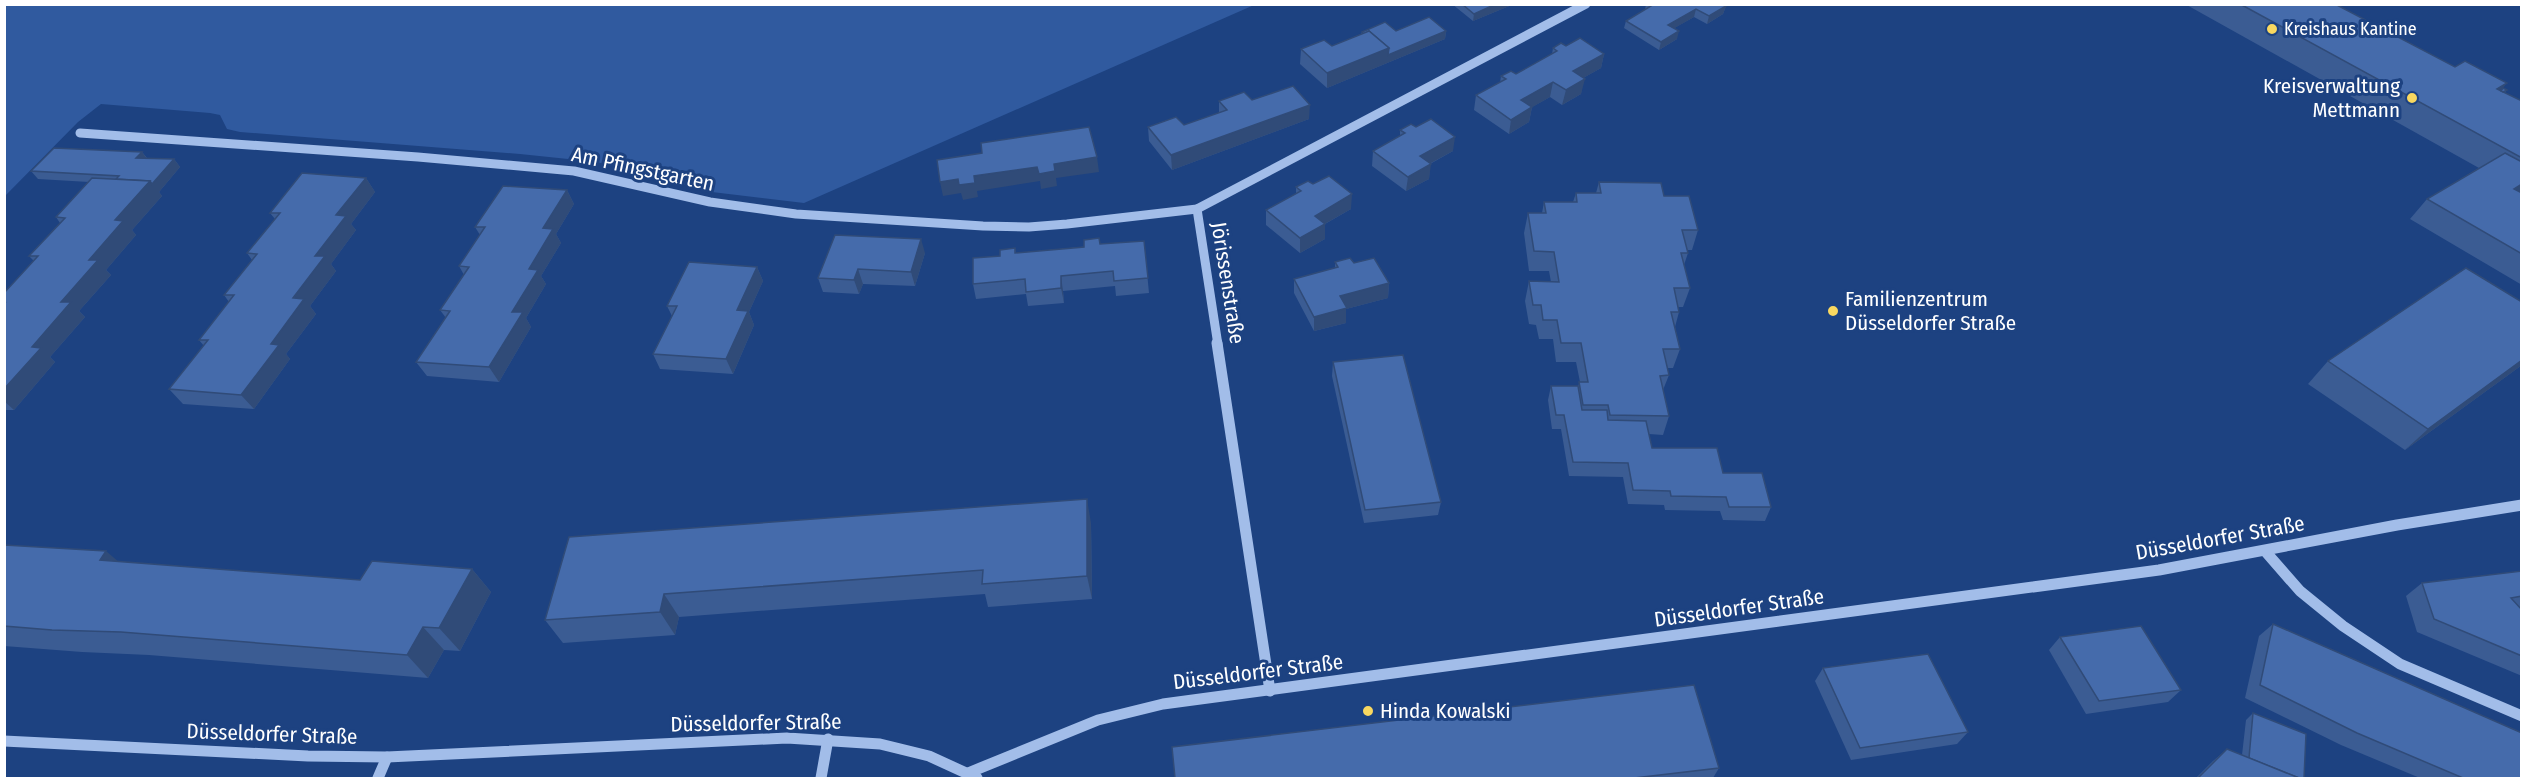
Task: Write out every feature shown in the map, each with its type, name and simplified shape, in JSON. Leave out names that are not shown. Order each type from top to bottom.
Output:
[{"type":"street","name":"Jörissenstraße","points":[[1270,691],[1197,209],[1586,4]]},
{"type":"street","name":"Am Pfingstgarten","points":[[80,133],[418,157],[574,171],[710,202],[796,214],[1029,227],[1197,209]]},
{"type":"street","name":"Düsseldorfer Straße","points":[[4,741],[308,756],[387,757],[787,738],[880,744],[929,756],[972,776],[1098,720],[1163,704],[2159,570],[2397,525],[2522,505]]},
{"type":"street","points":[[2265,551],[2300,591],[2343,626],[2400,664],[2522,716]]},
{"type":"street","points":[[821,778],[828,740]]},
{"type":"street","points":[[378,778],[387,757]]},
{"type":"shaded area","points":[[5,4],[1254,5],[804,203],[712,192],[597,162],[240,132],[227,129],[220,115],[101,104],[78,122],[5,196]]},
{"type":"building","points":[[1462,4],[1496,4],[1474,14]]},
{"type":"building","points":[[1648,4],[1722,4],[1726,6],[1709,16],[1696,9],[1668,25],[1679,31],[1661,42],[1626,21],[1651,6]]},
{"type":"building","points":[[2240,4],[2335,4],[2455,67],[2465,61],[2507,83],[2497,89],[2522,101],[2522,158]]},
{"type":"building","points":[[1429,17],[1446,31],[1388,55],[1389,48],[1369,31],[1364,34],[1362,32],[1385,22],[1396,31]]},
{"type":"building","points":[[1369,31],[1389,48],[1327,73],[1301,49],[1324,40],[1332,46]]},
{"type":"building","points":[[1580,38],[1604,54],[1573,71],[1585,79],[1566,90],[1553,82],[1521,100],[1532,107],[1511,120],[1476,95],[1506,79],[1501,76],[1511,71],[1516,74],[1557,51],[1553,48],[1561,43],[1566,46]]},
{"type":"building","points":[[1293,86],[1310,105],[1171,155],[1148,127],[1176,117],[1184,125],[1227,110],[1219,101],[1244,92],[1252,100]]},
{"type":"building","points":[[1431,119],[1455,137],[1420,156],[1431,164],[1408,177],[1373,151],[1405,133],[1400,130],[1411,124],[1416,127]]},
{"type":"building","points":[[1089,127],[1097,157],[1054,164],[1055,171],[1039,174],[1037,167],[974,176],[975,183],[959,185],[958,179],[940,182],[937,160],[982,153],[981,143]]},
{"type":"building","points":[[54,148],[142,152],[136,158],[174,159],[152,184],[150,181],[116,179],[119,176],[31,171]]},
{"type":"building","points":[[2505,153],[2522,162],[2522,184],[2514,189],[2522,193],[2522,254],[2427,199]]},
{"type":"building","points":[[302,173],[366,178],[336,215],[346,216],[315,256],[325,256],[293,298],[304,299],[271,344],[279,345],[241,395],[169,389],[208,340],[199,340],[234,295],[224,295],[257,254],[247,253],[280,213],[270,213]]},
{"type":"building","points":[[1329,176],[1352,194],[1315,216],[1325,224],[1300,238],[1266,210],[1301,191],[1296,187],[1308,181],[1313,184]]},
{"type":"building","points":[[92,178],[150,181],[115,220],[123,221],[89,260],[98,260],[61,302],[71,302],[32,347],[41,348],[4,389],[4,303],[6,302],[4,302],[4,293],[38,256],[29,256],[65,218],[56,217]]},
{"type":"building","points":[[1599,182],[1661,183],[1664,196],[1689,196],[1698,230],[1682,230],[1688,253],[1681,253],[1690,288],[1674,288],[1679,312],[1671,312],[1680,349],[1663,349],[1669,375],[1660,376],[1669,416],[1610,415],[1608,405],[1583,405],[1579,382],[1588,382],[1581,343],[1561,343],[1557,320],[1543,320],[1541,305],[1533,305],[1529,281],[1559,282],[1554,252],[1534,251],[1528,213],[1546,213],[1544,202],[1577,202],[1576,193],[1601,193]]},
{"type":"building","points":[[503,186],[567,190],[543,228],[553,229],[529,269],[538,270],[512,312],[523,312],[489,367],[416,362],[450,311],[440,310],[469,267],[459,266],[485,227],[475,227]]},
{"type":"building","points":[[835,235],[921,239],[911,272],[858,269],[854,280],[818,278]]},
{"type":"building","points":[[1099,238],[1100,244],[1144,241],[1148,278],[1114,281],[1113,271],[1061,276],[1061,288],[1026,292],[1025,279],[973,284],[973,258],[1000,256],[1000,250],[1015,248],[1015,253],[1084,247],[1084,240]]},
{"type":"building","points":[[1350,258],[1354,263],[1374,258],[1389,283],[1340,296],[1347,308],[1314,317],[1294,279],[1338,267],[1335,262]]},
{"type":"building","points":[[689,262],[757,267],[737,310],[748,311],[726,359],[653,354],[677,306],[667,306]]},
{"type":"building","points":[[2466,268],[2522,302],[2522,360],[2428,429],[2328,361]]},
{"type":"building","points":[[1403,355],[1441,502],[1365,510],[1333,362]]},
{"type":"building","points":[[1551,386],[1578,386],[1582,410],[1607,410],[1608,420],[1646,421],[1652,448],[1717,448],[1723,473],[1762,473],[1771,507],[1729,507],[1726,497],[1671,496],[1670,491],[1633,490],[1628,463],[1573,462],[1564,415],[1556,415]]},
{"type":"building","points":[[1087,499],[1087,576],[982,584],[983,570],[664,594],[660,612],[545,620],[569,537]]},
{"type":"building","points":[[4,545],[106,551],[100,560],[360,580],[372,561],[472,569],[439,628],[423,627],[407,655],[121,632],[4,626]]},
{"type":"building","points":[[2522,571],[2522,596],[2511,598],[2522,610],[2522,656],[2434,619],[2422,583]]},
{"type":"building","points":[[2273,624],[2522,733],[2522,778],[2463,778],[2357,733],[2260,685]]},
{"type":"building","points":[[2141,626],[2181,690],[2099,701],[2060,637]]},
{"type":"building","points":[[1928,654],[1968,732],[1860,748],[1823,668]]},
{"type":"building","points":[[1694,685],[1719,768],[1634,778],[1175,778],[1172,747]]},
{"type":"building","points":[[2253,713],[2306,734],[2304,778],[2249,758]]},
{"type":"building","points":[[2227,749],[2299,778],[2198,778]]},
{"type":"place","name":"Kreishaus Kantine","points":[[2272,29]]},
{"type":"place","name":"Kreisverwaltung Mettmann","points":[[2412,98]]},
{"type":"place","name":"Familienzentrum Düsseldorfer Straße","points":[[1833,311]]},
{"type":"place","name":"Hinda Kowalski","points":[[1368,711]]}]
